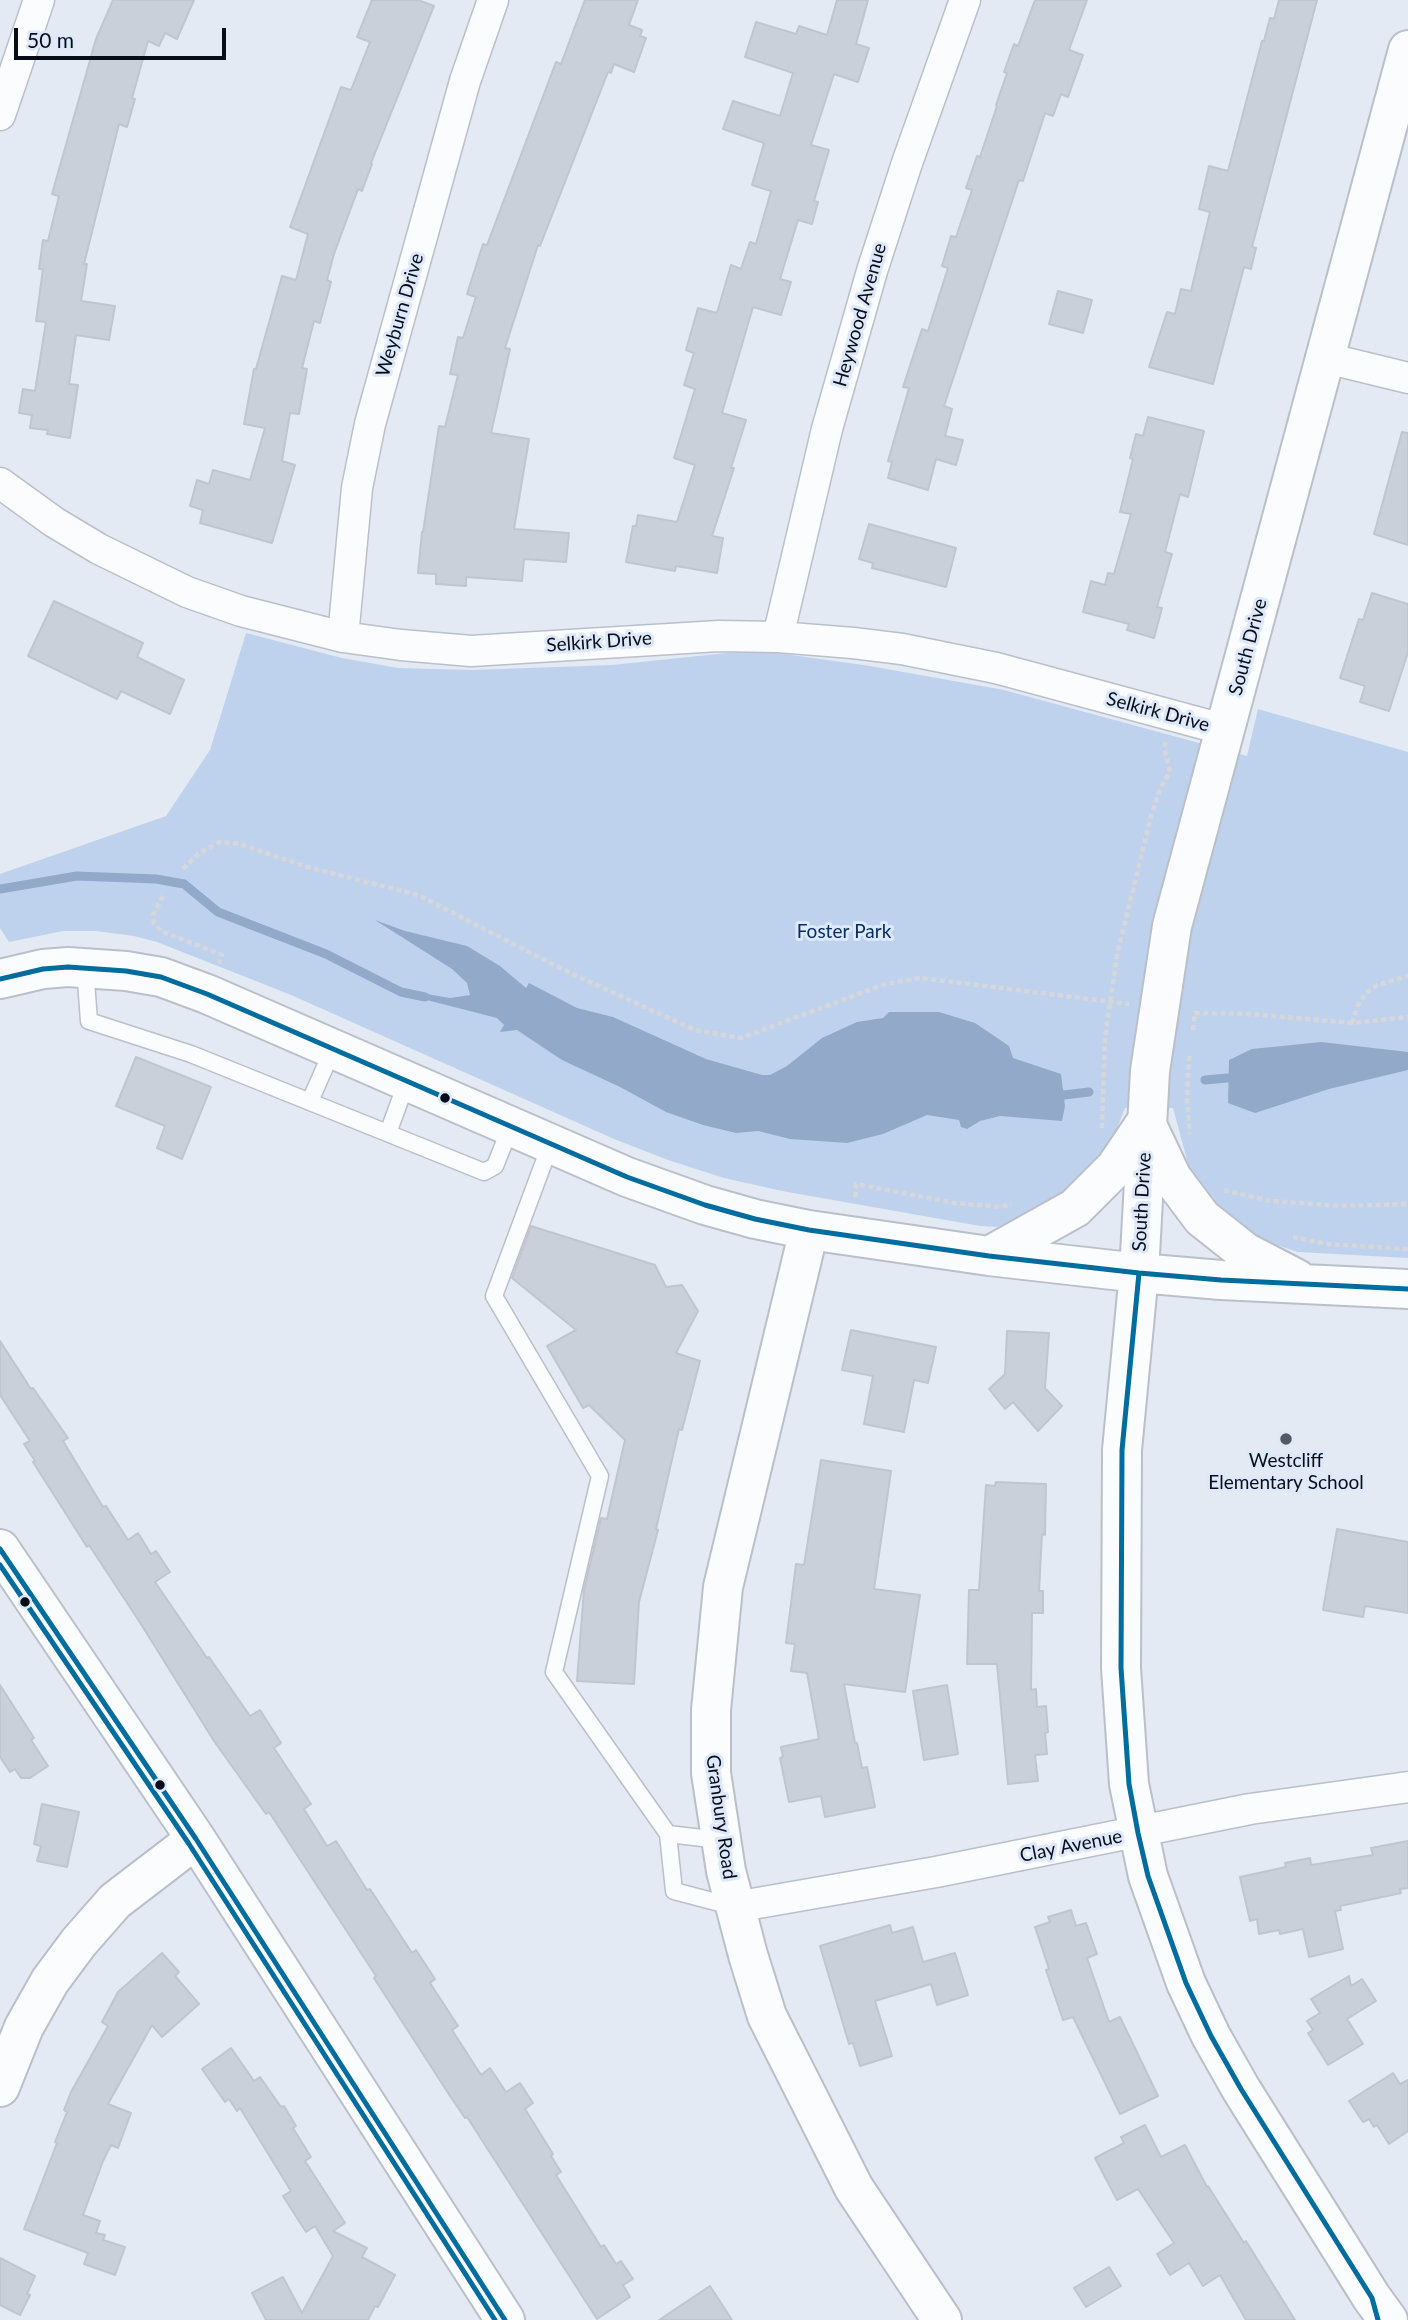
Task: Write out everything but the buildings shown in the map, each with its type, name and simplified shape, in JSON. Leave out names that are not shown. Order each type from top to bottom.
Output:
[{"type":"street","points":[[0,115],[39,0]]},
{"type":"street","name":"Weyburn Drive","points":[[343,638],[357,488],[370,424],[465,81],[493,0]]},
{"type":"street","name":"Heywood Avenue","points":[[778,637],[827,429],[872,271],[965,0]]},
{"type":"street","name":"South Drive","points":[[1379,2313],[1211,2036],[1186,1983],[1148,1876],[1129,1784],[1121,1668],[1122,1450],[1139,1273],[1146,1122],[1152,1058],[1172,926],[1408,50]]},
{"type":"street","points":[[1326,358],[1408,378]]},
{"type":"street","name":"Selkirk Drive","points":[[0,483],[54,522],[99,549],[187,593],[343,638],[471,650],[664,638],[778,637],[902,649],[996,668],[1226,730]]},
{"type":"street","points":[[0,979],[43,969],[85,968],[125,971],[161,978],[207,994],[627,1177],[705,1205],[808,1230],[989,1256],[1139,1273],[1408,1289]]},
{"type":"street","points":[[989,1256],[1075,1208],[1115,1168],[1146,1122]]},
{"type":"street","points":[[1146,1122],[1172,1178],[1202,1218],[1245,1252],[1308,1284]]},
{"type":"street","name":"Granbury Road","points":[[808,1230],[723,1587],[711,1710],[710,1773],[720,1840],[735,1908],[773,2028],[854,2188],[942,2320]]},
{"type":"street","points":[[0,1549],[196,1839],[505,2320]]},
{"type":"street","name":"Clay Avenue","points":[[735,1908],[1138,1833],[1250,1809],[1408,1787]]},
{"type":"street","points":[[0,2087],[24,2027],[50,1981],[79,1942],[115,1901],[196,1839]]},
{"type":"lane","points":[[85,968],[89,1021],[191,1054],[484,1171],[495,1166],[511,1126]]},
{"type":"lane","points":[[310,1101],[333,1049]]},
{"type":"lane","points":[[388,1133],[407,1081]]},
{"type":"lane","points":[[551,1143],[494,1296],[600,1476],[554,1672],[668,1835],[674,1891],[735,1908]]},
{"type":"lane","points":[[668,1835],[720,1840]]},
{"type":"path","points":[[1102,1135],[1105,1037],[1117,955],[1160,789],[1170,772],[1164,748],[1173,716]]},
{"type":"path","points":[[183,869],[198,854],[219,842],[240,844],[307,867],[418,895],[568,972],[695,1030],[741,1038],[885,984],[921,978],[1134,1004]]},
{"type":"path","points":[[163,896],[153,915],[154,923],[161,931],[222,955],[217,967]]},
{"type":"path","points":[[1352,1023],[1358,1005],[1366,993],[1377,985],[1408,976]]},
{"type":"path","points":[[1192,1037],[1195,1013],[1252,1014],[1352,1023],[1408,1017]]},
{"type":"path","points":[[1190,1049],[1187,1122],[1192,1144]]},
{"type":"path","points":[[855,1198],[856,1184],[956,1203],[1001,1207],[1013,1203]]},
{"type":"path","points":[[1227,1196],[1220,1189],[1271,1201],[1340,1206],[1408,1205]]},
{"type":"path","points":[[1286,1236],[1326,1244],[1408,1248]]},
{"type":"green space","name":"Foster Park","points":[[246,633],[342,658],[398,668],[472,670],[612,665],[756,650],[870,666],[1004,690],[1247,756],[1258,709],[1408,752],[1408,1258],[1298,1252],[1258,1239],[1223,1214],[1190,1171],[1173,1108],[1125,1108],[1111,1144],[1067,1196],[1018,1224],[1001,1227],[980,1226],[782,1191],[724,1178],[668,1160],[614,1139],[291,995],[157,942],[96,931],[63,931],[9,942],[0,928],[0,874],[166,816],[210,750]]},
{"type":"shaded area","points":[[375,920],[405,931],[467,946],[500,966],[526,988],[529,983],[577,1008],[613,1017],[706,1059],[762,1075],[770,1075],[787,1066],[822,1038],[857,1022],[883,1018],[889,1012],[939,1012],[975,1023],[1009,1046],[1013,1058],[1061,1074],[1065,1106],[1062,1121],[1000,1116],[980,1121],[967,1129],[961,1127],[959,1120],[927,1115],[883,1134],[847,1143],[790,1139],[758,1131],[736,1133],[703,1125],[666,1112],[562,1060],[517,1030],[500,1032],[504,1025],[497,1018],[415,997],[415,992],[450,998],[470,995],[467,983],[452,969]]},
{"type":"shaded area","points":[[1321,1042],[1408,1052],[1408,1070],[1329,1089],[1255,1113],[1228,1103],[1229,1060],[1252,1049]]},
{"type":"waterway","points":[[0,889],[77,876],[156,879],[184,884],[218,912],[326,954],[401,992],[425,997]]},
{"type":"waterway","points":[[1205,1080],[1238,1077]]},
{"type":"waterway","points":[[1054,1093],[1064,1095],[1089,1092]]},
{"type":"transit line","points":[[0,979],[43,969],[68,967],[126,971],[161,977],[207,994],[627,1177],[705,1205],[755,1219],[809,1230],[989,1256],[1139,1273],[1221,1280],[1408,1289]]},
{"type":"transit line","points":[[1139,1273],[1122,1450],[1121,1668],[1129,1784],[1138,1833],[1148,1876],[1186,1983],[1211,2036],[1241,2089],[1372,2298],[1378,2320]]},
{"type":"transit line","points":[[0,1549],[196,1839],[505,2320]]},
{"type":"transit line","points":[[0,1565],[189,1844],[495,2320]]},
{"type":"place","name":"Westcliff Elementary School","points":[[1286,1439]]}]
